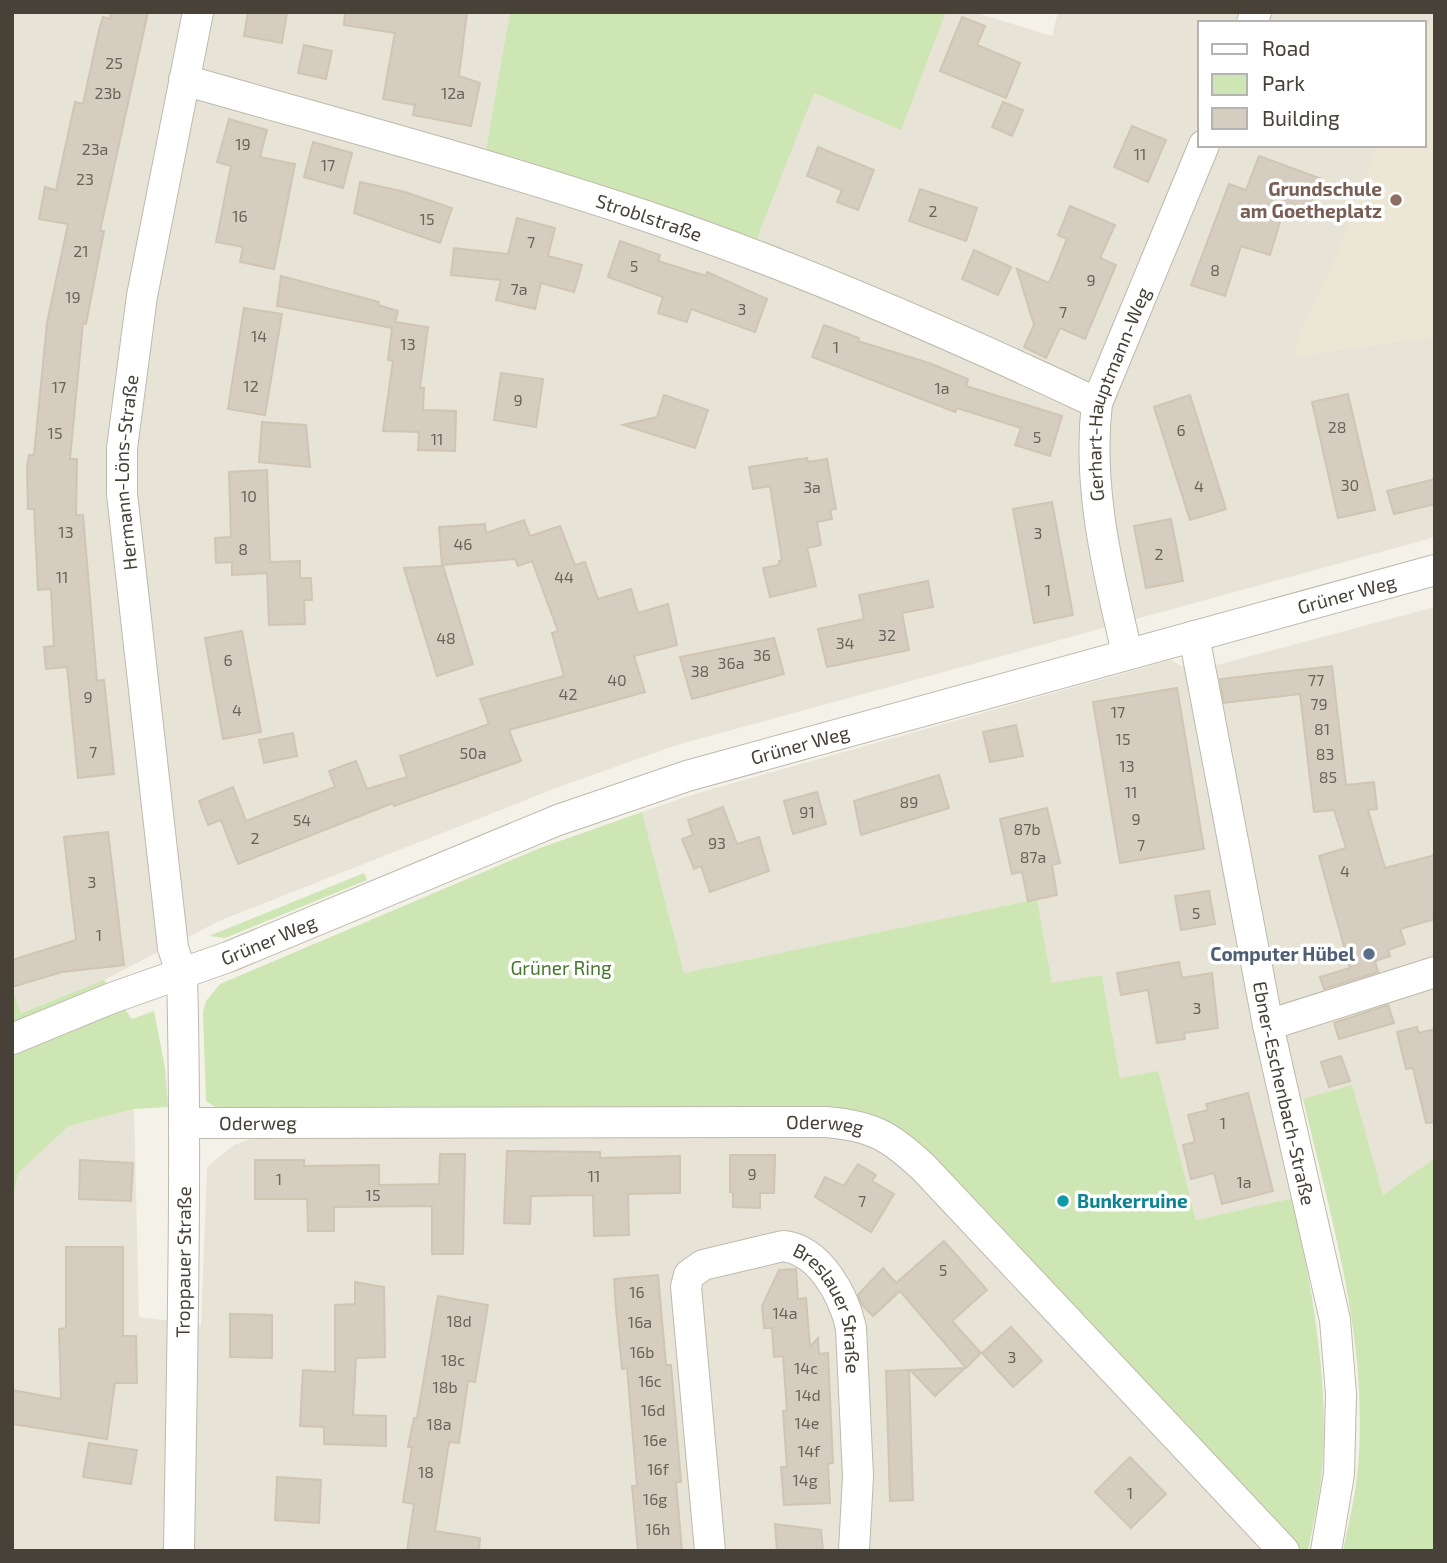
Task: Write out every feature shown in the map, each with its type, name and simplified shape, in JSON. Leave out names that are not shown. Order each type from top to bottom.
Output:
[{"type":"street","name":"Hermann-Löns-Straße","points":[[182,975],[173,948],[122,494],[122,448],[142,296],[198,12]]},
{"type":"street","name":"Stroblstraße","points":[[184,80],[498,169],[649,217],[925,326],[1097,403]]},
{"type":"street","name":"Gerhart-Hauptmann-Weg","points":[[1127,653],[1103,540],[1095,477],[1093,434],[1097,403],[1203,147]]},
{"type":"street","name":"Grüner Weg","points":[[12,1039],[112,998],[182,975],[583,811],[687,776],[1435,570]]},
{"type":"street","name":"Ebner-Eschenbach-Straße","points":[[1194,636],[1268,1025],[1335,1320],[1341,1394],[1339,1474],[1326,1551]]},
{"type":"street","points":[[1268,1025],[1435,972]]},
{"type":"street","name":"Troppauer Straße","points":[[179,1551],[186,1124],[182,975]]},
{"type":"street","name":"Oderweg","points":[[186,1124],[825,1122],[859,1125],[882,1133],[924,1168],[1284,1551]]},
{"type":"street","name":"Breslauer Straße","points":[[710,1551],[686,1287],[689,1275],[703,1265],[783,1246],[796,1247],[813,1260],[847,1310],[851,1328],[858,1476],[854,1551]]},
{"type":"shaded area","points":[[12,12],[510,12],[486,149],[814,93],[901,129],[946,12],[973,12],[1052,36],[1058,12],[1435,12],[1435,537],[677,745],[556,788],[219,921],[104,980],[20,1013],[12,988]]},
{"type":"shaded area","name":"Grundschule am Goetheplatz","points":[[1435,12],[1435,337],[1298,356],[1295,345],[1336,256],[1376,147],[1426,147],[1426,29]]},
{"type":"shaded area","points":[[1435,607],[1435,1158],[1383,1195],[1351,1086],[1272,1108],[1293,1198],[1196,1220],[1158,1072],[1120,1078],[1102,975],[1052,984],[1037,899],[684,973],[642,812],[694,794],[1171,660],[1181,666],[1217,665]]},
{"type":"shaded area","points":[[134,1109],[139,1317],[201,1325],[207,1167],[234,1145],[262,1135],[856,1137],[894,1156],[1266,1551],[12,1551],[12,1205],[18,1173],[69,1126]]},
{"type":"green space","points":[[510,12],[946,12],[901,130],[814,93],[755,243],[486,149]]},
{"type":"green space","name":"Grüner Ring","points":[[642,812],[684,973],[1037,899],[1052,983],[1102,975],[1120,1078],[1158,1071],[1196,1220],[1293,1198],[1317,1333],[1323,1402],[1321,1481],[1308,1551],[1301,1551],[955,1183],[913,1141],[877,1119],[862,1113],[221,1111],[206,1101],[203,1012],[206,1001],[220,984],[540,848]]},
{"type":"green space","points":[[364,873],[367,880],[225,938],[209,936]]},
{"type":"green space","points":[[104,980],[132,1019],[154,1011],[165,1068],[168,1107],[134,1109],[69,1126],[18,1173],[12,1205],[12,988],[21,1013]]},
{"type":"green space","points":[[1352,1085],[1383,1195],[1435,1158],[1435,1551],[1343,1551],[1357,1477],[1359,1382],[1354,1334],[1337,1239],[1303,1099]]},
{"type":"building","points":[[111,12],[148,12],[100,231],[104,231],[86,324],[83,323],[70,459],[77,459],[76,515],[83,515],[97,681],[104,680],[114,774],[78,778],[67,667],[46,669],[44,647],[54,646],[51,589],[38,590],[34,509],[28,509],[27,468],[29,455],[34,455],[47,323],[68,224],[39,219],[45,187],[56,190],[75,102],[83,104],[99,30],[103,17],[110,19]]},
{"type":"building","points":[[248,12],[287,12],[282,43],[244,36]]},
{"type":"building","points":[[345,12],[467,12],[459,76],[480,83],[471,126],[413,115],[415,105],[383,99],[395,33],[344,25]]},
{"type":"building","points":[[962,17],[985,26],[977,45],[1020,63],[1006,98],[940,71]]},
{"type":"building","points":[[304,45],[332,51],[326,79],[298,73]]},
{"type":"building","points":[[1003,102],[1023,110],[1012,136],[992,127]]},
{"type":"building","points":[[229,119],[267,130],[260,157],[295,164],[274,269],[240,262],[243,247],[216,242],[231,166],[217,162]]},
{"type":"building","points":[[1132,126],[1166,140],[1148,182],[1114,167]]},
{"type":"building","points":[[313,142],[352,153],[343,188],[304,177]]},
{"type":"building","points":[[818,147],[874,170],[858,210],[837,202],[842,190],[807,176]]},
{"type":"building","points":[[1259,156],[1322,179],[1307,220],[1283,212],[1270,255],[1241,246],[1225,296],[1191,285],[1229,184],[1246,190]]},
{"type":"building","points":[[360,182],[405,192],[452,208],[440,243],[354,213]]},
{"type":"building","points":[[920,189],[977,208],[966,241],[909,221]]},
{"type":"building","points":[[1070,206],[1115,225],[1100,258],[1116,265],[1085,339],[1060,328],[1046,358],[1024,347],[1034,325],[1017,269],[1049,283],[1067,239],[1058,235]]},
{"type":"building","points":[[517,218],[555,228],[548,256],[582,265],[574,292],[541,283],[535,309],[496,300],[501,280],[451,275],[454,248],[508,254]]},
{"type":"building","points":[[620,241],[660,255],[658,261],[706,276],[707,272],[767,299],[755,332],[691,309],[687,322],[658,313],[663,297],[608,277]]},
{"type":"building","points":[[974,250],[1011,267],[998,295],[962,279]]},
{"type":"building","points":[[281,276],[379,302],[378,305],[398,311],[395,322],[428,327],[420,388],[424,388],[423,410],[456,411],[455,451],[418,450],[419,432],[383,431],[393,361],[388,360],[392,328],[277,306]]},
{"type":"building","points":[[244,308],[282,314],[265,415],[228,409]]},
{"type":"building","points":[[824,325],[859,338],[858,341],[929,363],[968,379],[966,386],[1062,416],[1050,456],[1015,445],[1021,428],[957,408],[955,412],[812,357]]},
{"type":"building","points":[[501,373],[543,379],[536,427],[494,420]]},
{"type":"building","points":[[1348,394],[1375,510],[1338,518],[1312,402]]},
{"type":"building","points":[[664,395],[708,410],[695,448],[623,425],[657,417]]},
{"type":"building","points":[[1190,395],[1226,509],[1190,520],[1154,407]]},
{"type":"building","points":[[262,422],[306,425],[310,467],[259,462]]},
{"type":"building","points":[[807,458],[808,462],[827,459],[836,509],[830,510],[832,519],[817,522],[821,545],[807,548],[816,586],[770,597],[763,568],[779,565],[782,560],[770,486],[753,489],[749,467]]},
{"type":"building","points":[[267,470],[270,562],[300,561],[300,578],[311,578],[312,600],[304,600],[305,624],[269,625],[267,573],[232,575],[232,562],[216,563],[215,538],[231,537],[229,472]]},
{"type":"building","points":[[1435,479],[1435,504],[1394,514],[1387,491]]},
{"type":"building","points":[[1052,502],[1073,615],[1034,623],[1013,509]]},
{"type":"building","points":[[1171,519],[1183,581],[1146,588],[1134,526]]},
{"type":"building","points":[[524,520],[530,536],[560,526],[575,565],[585,562],[598,599],[631,589],[638,613],[668,604],[677,645],[634,656],[645,692],[509,730],[521,761],[394,806],[393,803],[238,864],[221,820],[208,825],[199,801],[233,787],[246,821],[335,787],[329,771],[356,761],[367,789],[407,777],[400,756],[489,724],[480,699],[564,676],[552,633],[558,631],[532,561],[518,566],[515,559],[442,565],[439,527],[485,524],[486,533]]},
{"type":"building","points":[[443,566],[473,664],[437,676],[404,568]]},
{"type":"building","points":[[928,581],[933,607],[902,613],[909,650],[827,667],[818,629],[864,619],[859,595]]},
{"type":"building","points":[[242,631],[261,732],[223,739],[205,638]]},
{"type":"building","points":[[774,638],[784,674],[692,699],[680,657]]},
{"type":"building","points":[[1332,666],[1346,785],[1374,782],[1377,809],[1368,810],[1385,868],[1435,855],[1435,919],[1400,929],[1405,944],[1388,950],[1390,956],[1375,961],[1378,972],[1324,989],[1320,977],[1350,968],[1319,856],[1346,848],[1334,810],[1314,812],[1300,694],[1224,703],[1220,679]]},
{"type":"building","points":[[1177,688],[1204,849],[1120,863],[1093,702]]},
{"type":"building","points":[[1016,725],[1023,756],[990,762],[983,732]]},
{"type":"building","points":[[293,733],[297,756],[264,763],[259,740]]},
{"type":"building","points":[[939,775],[949,808],[861,835],[854,801]]},
{"type":"building","points":[[817,792],[826,824],[793,834],[784,801]]},
{"type":"building","points":[[723,807],[737,844],[759,837],[769,871],[710,892],[701,866],[694,869],[682,839],[693,835],[688,820]]},
{"type":"building","points":[[1047,808],[1060,863],[1052,865],[1057,895],[1028,901],[1022,872],[1012,874],[1000,819]]},
{"type":"building","points":[[108,832],[124,965],[62,972],[12,987],[12,960],[76,940],[64,837]]},
{"type":"building","points":[[1209,891],[1215,924],[1181,930],[1175,896]]},
{"type":"building","points":[[1179,962],[1182,978],[1212,973],[1218,1028],[1184,1033],[1185,1039],[1157,1043],[1148,990],[1121,995],[1117,973]]},
{"type":"building","points":[[1388,1005],[1394,1023],[1339,1039],[1334,1023]]},
{"type":"building","points":[[1417,1027],[1419,1033],[1435,1029],[1435,1122],[1426,1123],[1413,1068],[1406,1069],[1397,1032]]},
{"type":"building","points":[[1341,1056],[1350,1081],[1329,1087],[1321,1062]]},
{"type":"building","points":[[1248,1093],[1273,1191],[1222,1204],[1214,1173],[1191,1179],[1183,1145],[1195,1142],[1188,1115],[1208,1110],[1206,1104]]},
{"type":"building","points":[[507,1151],[600,1152],[600,1158],[680,1156],[680,1193],[628,1194],[629,1235],[594,1236],[593,1195],[531,1196],[530,1224],[504,1223]]},
{"type":"building","points":[[440,1154],[465,1154],[463,1254],[432,1254],[432,1206],[334,1207],[334,1231],[308,1231],[307,1199],[255,1199],[255,1160],[304,1160],[304,1166],[379,1165],[379,1185],[439,1184]]},
{"type":"building","points":[[730,1155],[775,1155],[774,1193],[760,1193],[760,1208],[733,1207],[733,1192],[730,1192]]},
{"type":"building","points":[[80,1160],[133,1163],[131,1201],[79,1199]]},
{"type":"building","points":[[858,1164],[876,1175],[872,1181],[894,1194],[871,1232],[815,1197],[825,1177],[844,1186]]},
{"type":"building","points":[[944,1241],[987,1290],[952,1321],[981,1353],[966,1368],[900,1291],[873,1316],[862,1305],[858,1295],[883,1268],[896,1283]]},
{"type":"building","points":[[66,1247],[123,1247],[123,1336],[136,1336],[137,1383],[115,1383],[107,1439],[12,1424],[12,1390],[61,1399],[59,1329],[66,1328]]},
{"type":"building","points":[[796,1269],[798,1299],[806,1298],[810,1347],[818,1338],[819,1354],[828,1353],[833,1463],[828,1464],[830,1503],[784,1505],[781,1467],[787,1467],[783,1411],[787,1410],[783,1356],[774,1357],[772,1328],[764,1328],[762,1306],[779,1270]]},
{"type":"building","points":[[658,1275],[666,1365],[671,1365],[681,1482],[676,1482],[682,1551],[638,1551],[632,1486],[637,1486],[627,1368],[622,1369],[616,1309],[614,1279]]},
{"type":"building","points":[[355,1282],[384,1287],[385,1357],[356,1358],[353,1415],[386,1416],[386,1446],[324,1444],[324,1427],[300,1426],[303,1370],[335,1372],[335,1305],[355,1304]]},
{"type":"building","points":[[438,1296],[488,1305],[475,1382],[468,1381],[459,1443],[449,1442],[435,1531],[480,1538],[479,1551],[407,1551],[414,1504],[403,1502],[412,1447],[408,1447],[414,1418],[417,1418]]},
{"type":"building","points":[[230,1314],[272,1315],[272,1358],[230,1357]]},
{"type":"building","points":[[1011,1327],[1042,1361],[1013,1387],[982,1353]]},
{"type":"building","points":[[965,1368],[935,1396],[910,1370]]},
{"type":"building","points":[[909,1370],[913,1500],[890,1501],[886,1371]]},
{"type":"building","points":[[89,1443],[137,1450],[131,1484],[83,1477]]},
{"type":"building","points":[[1130,1457],[1166,1494],[1131,1528],[1095,1492]]},
{"type":"building","points":[[277,1477],[321,1480],[319,1523],[275,1520]]},
{"type":"building","points":[[775,1524],[821,1530],[823,1551],[777,1551]]},
{"type":"place","name":"Grundschule am Goetheplatz","points":[[1396,200]]},
{"type":"place","name":"Computer Hübel","points":[[1369,954]]},
{"type":"place","name":"Bunkerruine","points":[[1063,1201]]}]
